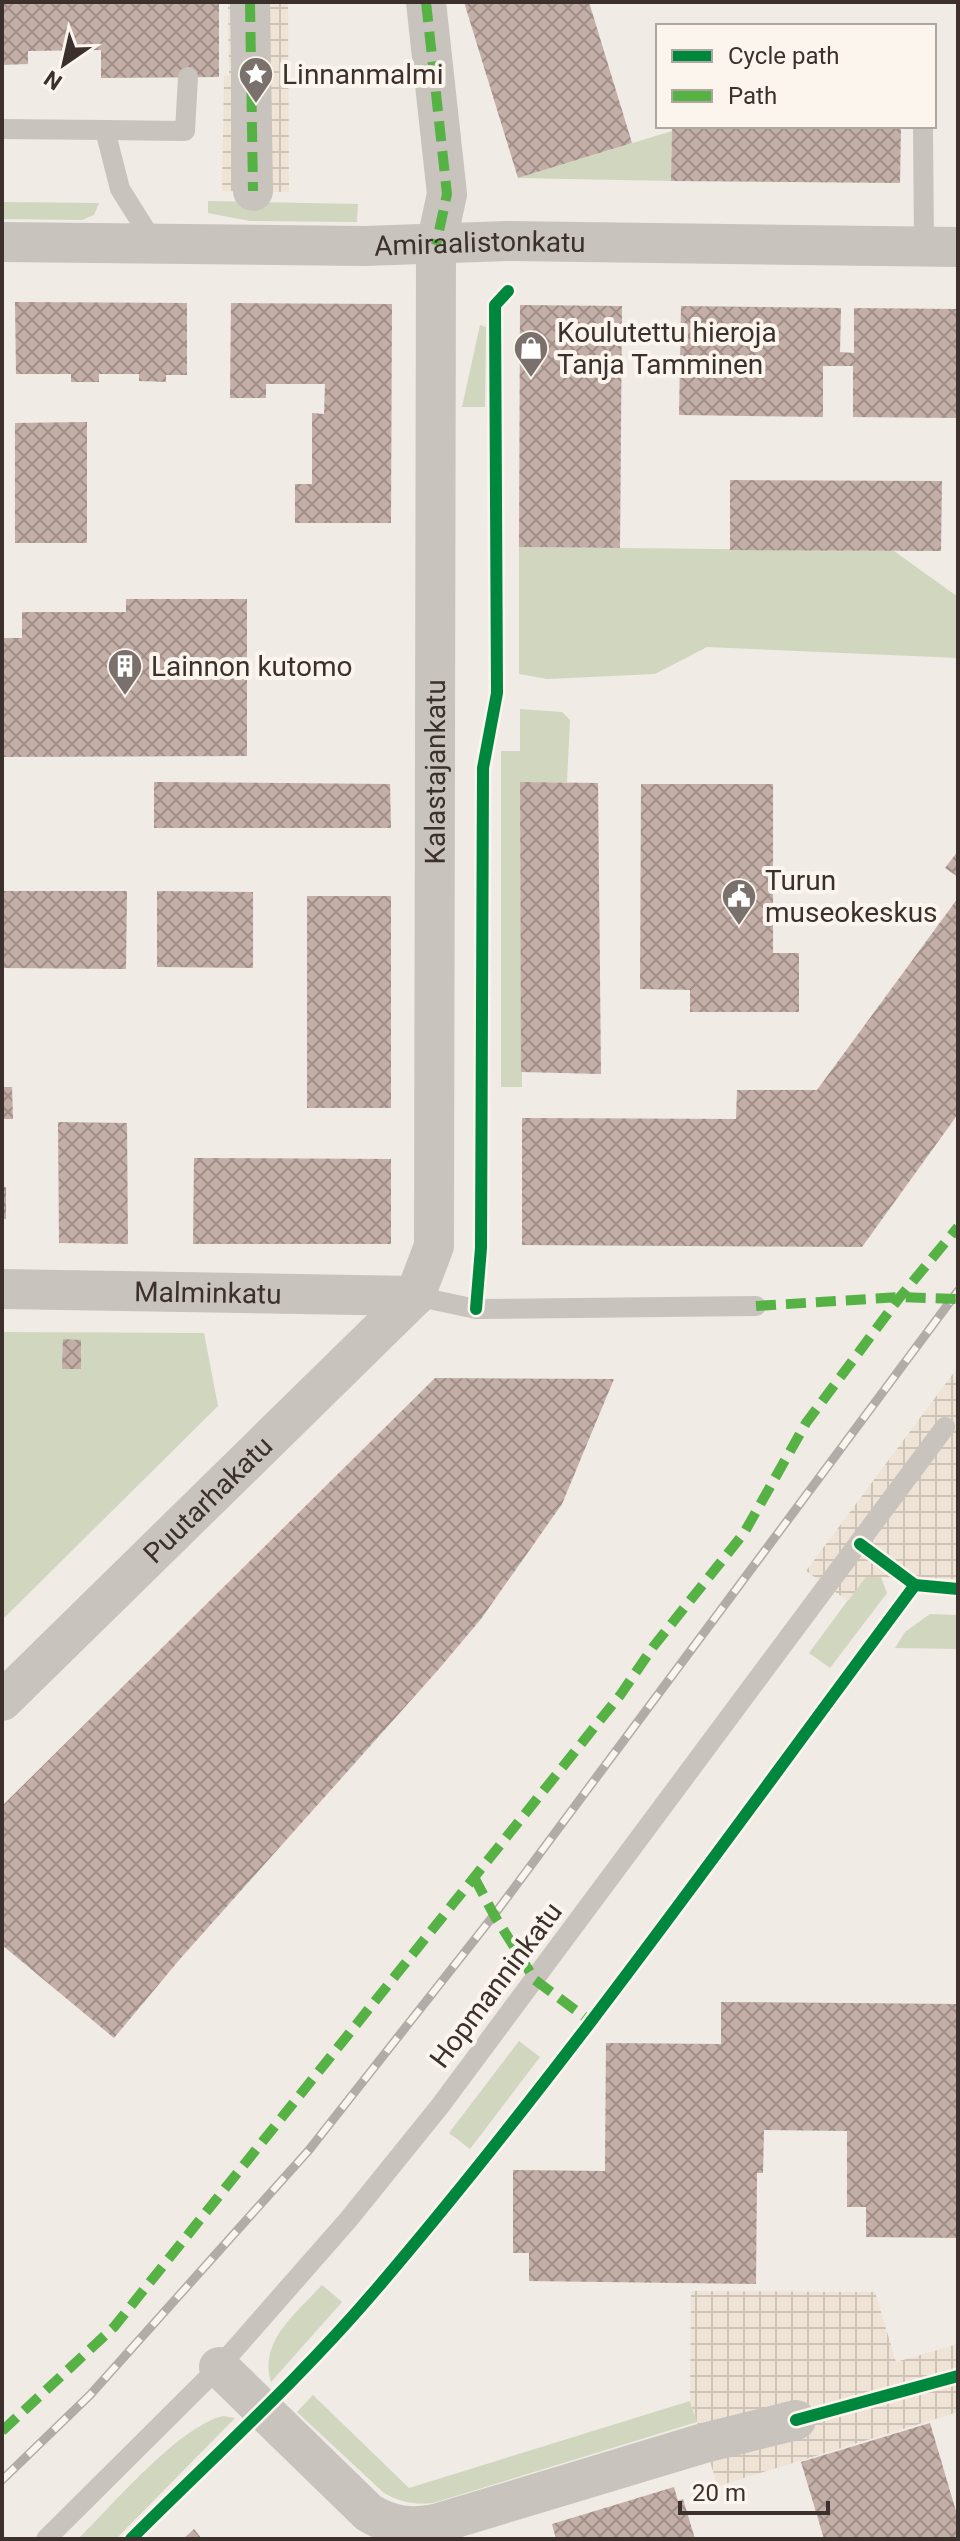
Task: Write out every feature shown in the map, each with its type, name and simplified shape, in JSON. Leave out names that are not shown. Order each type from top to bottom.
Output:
[{"type":"street","points":[[250,2],[253,191]]},
{"type":"street","name":"Kalastajankatu","points":[[415,1296],[434,1246],[436,245],[447,194],[426,2]]},
{"type":"street","name":"Amiraalistonkatu","points":[[2,242],[436,245],[508,241],[941,247]]},
{"type":"street","name":"Malminkatu","points":[[2,1289],[415,1296]]},
{"type":"street","name":"Puutarhakatu","points":[[2,1701],[415,1296]]},
{"type":"street","points":[[219,2367],[369,2513],[397,2526],[418,2528],[704,2443],[796,2420]]},
{"type":"lane","points":[[2,129],[185,131],[188,77]]},
{"type":"lane","points":[[923,128],[941,247]]},
{"type":"lane","points":[[105,130],[120,189],[154,243]]},
{"type":"lane","points":[[415,1296],[476,1309],[756,1306]]},
{"type":"lane","name":"Hopmanninkatu","points":[[46,2539],[219,2367],[348,2220],[450,2093],[945,1427]]},
{"type":"green space","points":[[672,131],[671,181],[518,178]]},
{"type":"green space","points":[[208,201],[358,204],[357,222],[250,221],[208,213]]},
{"type":"green space","points":[[2,202],[99,203],[94,215],[82,220],[2,219]]},
{"type":"green space","points":[[480,325],[486,327],[485,407],[462,407]]},
{"type":"green space","points":[[519,547],[894,551],[958,597],[958,658],[707,647],[655,674],[547,679],[519,674]]},
{"type":"green space","points":[[520,709],[562,712],[570,720],[567,782],[520,783],[522,1087],[501,1087],[501,751],[520,751]]},
{"type":"green space","points":[[2,1332],[204,1333],[218,1406],[2,1620]]},
{"type":"green space","points":[[865,1577],[881,1577],[887,1593],[830,1668],[809,1653]]},
{"type":"green space","points":[[930,1614],[958,1615],[958,1649],[895,1648],[905,1632]]},
{"type":"green space","points":[[519,2041],[540,2057],[470,2149],[449,2133]]},
{"type":"green space","points":[[322,2285],[342,2302],[271,2382],[268,2367],[275,2340]]},
{"type":"green space","points":[[313,2395],[409,2488],[690,2401],[697,2422],[433,2503],[420,2504],[384,2493],[297,2412]]},
{"type":"green space","points":[[223,2416],[235,2418],[116,2539],[78,2539],[167,2451],[205,2423]]},
{"type":"shaded area","name":"Linnanmalmi","points":[[228,2],[288,2],[289,192],[222,191],[224,76],[229,76]]},
{"type":"shaded area","points":[[958,1367],[958,1579],[866,1577],[848,1601],[806,1571]]},
{"type":"shaded area","points":[[691,2291],[875,2292],[896,2362],[958,2344],[958,2412],[718,2486],[690,2401]]},
{"type":"building","points":[[2,2],[219,2],[219,77],[101,78],[101,50],[28,51],[28,64],[2,65]]},
{"type":"building","points":[[464,2],[589,2],[632,143],[518,178]]},
{"type":"building","points":[[672,128],[901,128],[900,183],[671,181]]},
{"type":"building","points":[[15,302],[187,303],[187,375],[166,375],[166,382],[139,381],[139,374],[99,374],[99,382],[71,382],[71,374],[16,374]]},
{"type":"building","points":[[231,303],[392,304],[391,523],[295,523],[295,484],[312,484],[312,413],[324,414],[325,384],[266,384],[266,398],[230,398]]},
{"type":"building","points":[[520,305],[622,306],[620,548],[519,547]]},
{"type":"building","points":[[681,306],[841,308],[840,352],[854,353],[854,308],[958,309],[958,418],[853,417],[853,366],[823,366],[823,417],[679,415]]},
{"type":"building","points":[[87,422],[87,543],[15,543],[15,423]]},
{"type":"building","points":[[730,480],[942,481],[941,551],[730,550]]},
{"type":"building","name":"Lainnon kutomo","points":[[126,599],[247,599],[247,756],[2,757],[2,638],[22,638],[22,612],[126,612]]},
{"type":"building","points":[[154,782],[390,784],[391,828],[154,828]]},
{"type":"building","points":[[520,782],[598,783],[601,1074],[521,1072]]},
{"type":"building","points":[[641,784],[773,784],[773,953],[799,953],[799,1012],[690,1012],[690,990],[640,989]]},
{"type":"building","points":[[958,851],[958,877],[945,868]]},
{"type":"building","points":[[2,891],[127,891],[126,969],[2,968]]},
{"type":"building","points":[[157,891],[253,892],[253,968],[157,967]]},
{"type":"building","points":[[307,896],[391,896],[391,1108],[307,1108]]},
{"type":"building","points":[[958,898],[958,1114],[862,1247],[522,1245],[522,1118],[736,1119],[737,1090],[817,1090]]},
{"type":"building","points":[[2,1087],[12,1087],[13,1119],[2,1119]]},
{"type":"building","points":[[58,1122],[127,1123],[128,1244],[59,1243]]},
{"type":"building","points":[[194,1158],[391,1159],[391,1244],[193,1244]]},
{"type":"building","points":[[2,1187],[6,1187],[6,1219],[2,1219]]},
{"type":"building","points":[[63,1339],[81,1340],[81,1369],[62,1369]]},
{"type":"building","points":[[435,1378],[614,1379],[562,1504],[481,1619],[180,1959],[114,2038],[2,1945],[2,1806]]},
{"type":"building","points":[[721,2002],[958,2004],[958,2238],[866,2237],[866,2207],[847,2207],[847,2131],[764,2130],[763,2173],[757,2173],[756,2284],[529,2281],[529,2253],[513,2253],[513,2170],[605,2171],[606,2043],[721,2044]]},
{"type":"building","points":[[930,2423],[958,2518],[958,2539],[824,2539],[801,2462]]},
{"type":"building","points":[[674,2487],[678,2501],[683,2499],[695,2539],[556,2539],[552,2524]]},
{"type":"building","points":[[194,2529],[202,2539],[183,2539]]},
{"type":"railway","points":[[2,2480],[90,2395],[309,2150],[494,1915],[958,1291]]},
{"type":"marked path","points":[[250,2],[253,191]]},
{"type":"marked path","points":[[426,2],[447,194],[436,245]]},
{"type":"marked path","points":[[2,2431],[114,2327],[621,1694],[653,1647],[744,1533],[806,1423],[900,1297],[958,1227]]},
{"type":"marked path","points":[[756,1306],[900,1297],[958,1299]]},
{"type":"marked path","points":[[474,1877],[535,1980],[590,2021]]},
{"type":"cycle path","points":[[476,1309],[481,1248],[483,768],[497,693],[495,305],[508,291]]},
{"type":"cycle path","points":[[860,1544],[915,1585],[958,1589]]},
{"type":"cycle path","points":[[131,2539],[320,2352],[449,2202],[586,2028],[915,1585]]},
{"type":"cycle path","points":[[796,2420],[958,2376]]},
{"type":"place","name":"Linnanmalmi","points":[[256,105]]},
{"type":"place","name":"Koulutettu hieroja Tanja Tamminen","points":[[531,379]]},
{"type":"place","name":"Lainnon kutomo","points":[[125,697]]},
{"type":"place","name":"Turun museokeskus","points":[[739,927]]}]
